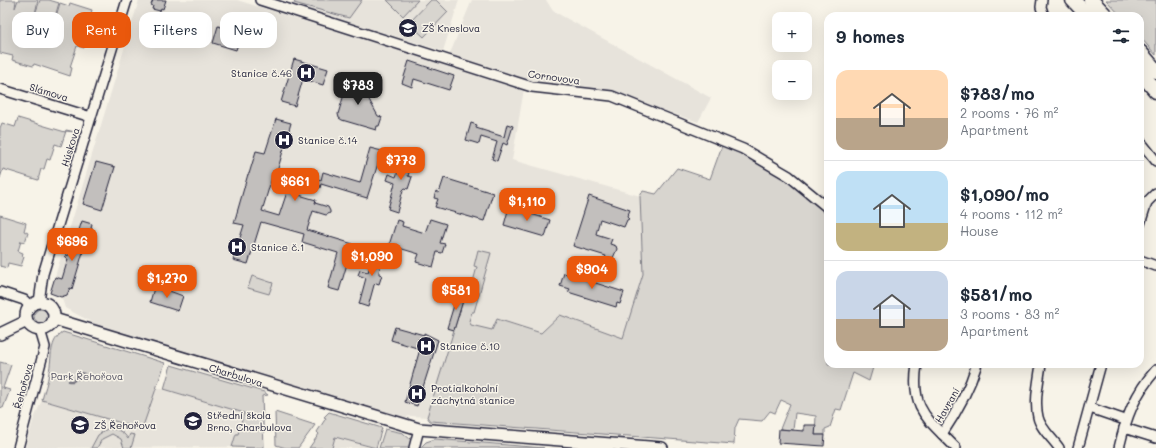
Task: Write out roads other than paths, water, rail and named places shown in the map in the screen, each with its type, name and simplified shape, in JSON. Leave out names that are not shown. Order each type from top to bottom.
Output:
[{"type":"highway","points":[[1073,0],[1084,12]]},
{"type":"highway","points":[[1091,0],[1102,12]]},
{"type":"highway","points":[[1144,57],[1156,71]]},
{"type":"highway","points":[[1144,76],[1156,90]]},
{"type":"street","name":"Húskova","points":[[35,304],[127,0]]},
{"type":"street","name":"Cornovova","points":[[260,0],[532,87],[612,96],[743,149],[789,176],[824,205]]},
{"type":"street","points":[[1042,2],[1043,12]]},
{"type":"street","name":"Slámova","points":[[0,89],[91,117]]},
{"type":"street","points":[[1144,146],[1156,161]]},
{"type":"street","points":[[1144,211],[1147,202],[1156,193]]},
{"type":"street","points":[[1144,262],[1156,266]]},
{"type":"street","points":[[0,292],[35,304],[46,303],[51,307],[54,314],[54,319],[50,326],[40,330],[32,327],[27,321],[27,313],[35,304]]},
{"type":"street","name":"Charbulova","points":[[54,319],[419,429],[662,448]]},
{"type":"street","points":[[0,334],[27,321]]},
{"type":"street","name":"Řehořova","points":[[18,448],[44,347],[40,330]]},
{"type":"street","name":"Havraní","points":[[917,368],[916,392],[919,406],[928,420],[956,448]]},
{"type":"street","name":"Havraní","points":[[942,434],[955,416],[970,386],[976,368]]},
{"type":"street","points":[[1040,368],[1037,396],[1038,417],[1059,448]]},
{"type":"street","points":[[1078,448],[1100,368]]},
{"type":"street","points":[[1119,448],[1124,424],[1144,382],[1156,370]]},
{"type":"street","points":[[1090,408],[1156,438]]},
{"type":"street","points":[[414,448],[419,429]]},
{"type":"waterway","points":[[69,381],[73,381],[77,378],[79,373],[84,374]]},
{"type":"place","name":"ZŠ Kneslova","points":[[408,28]]},
{"type":"place","name":"Stanice č.46","points":[[306,73]]},
{"type":"place","name":"Stanice č.14","points":[[284,140]]},
{"type":"place","name":"Stanice č.1","points":[[237,247]]},
{"type":"place","name":"Stanice č.10","points":[[426,346]]},
{"type":"place","name":"Protialkoholní záchytná stanice","points":[[417,394]]},
{"type":"place","name":"Střední škola Brno, Charbulova","points":[[193,421]]},
{"type":"place","name":"ZŠ Řehořova","points":[[80,425]]},
{"type":"park label","name":"Park Řehořova","points":[[87,376]]}]
